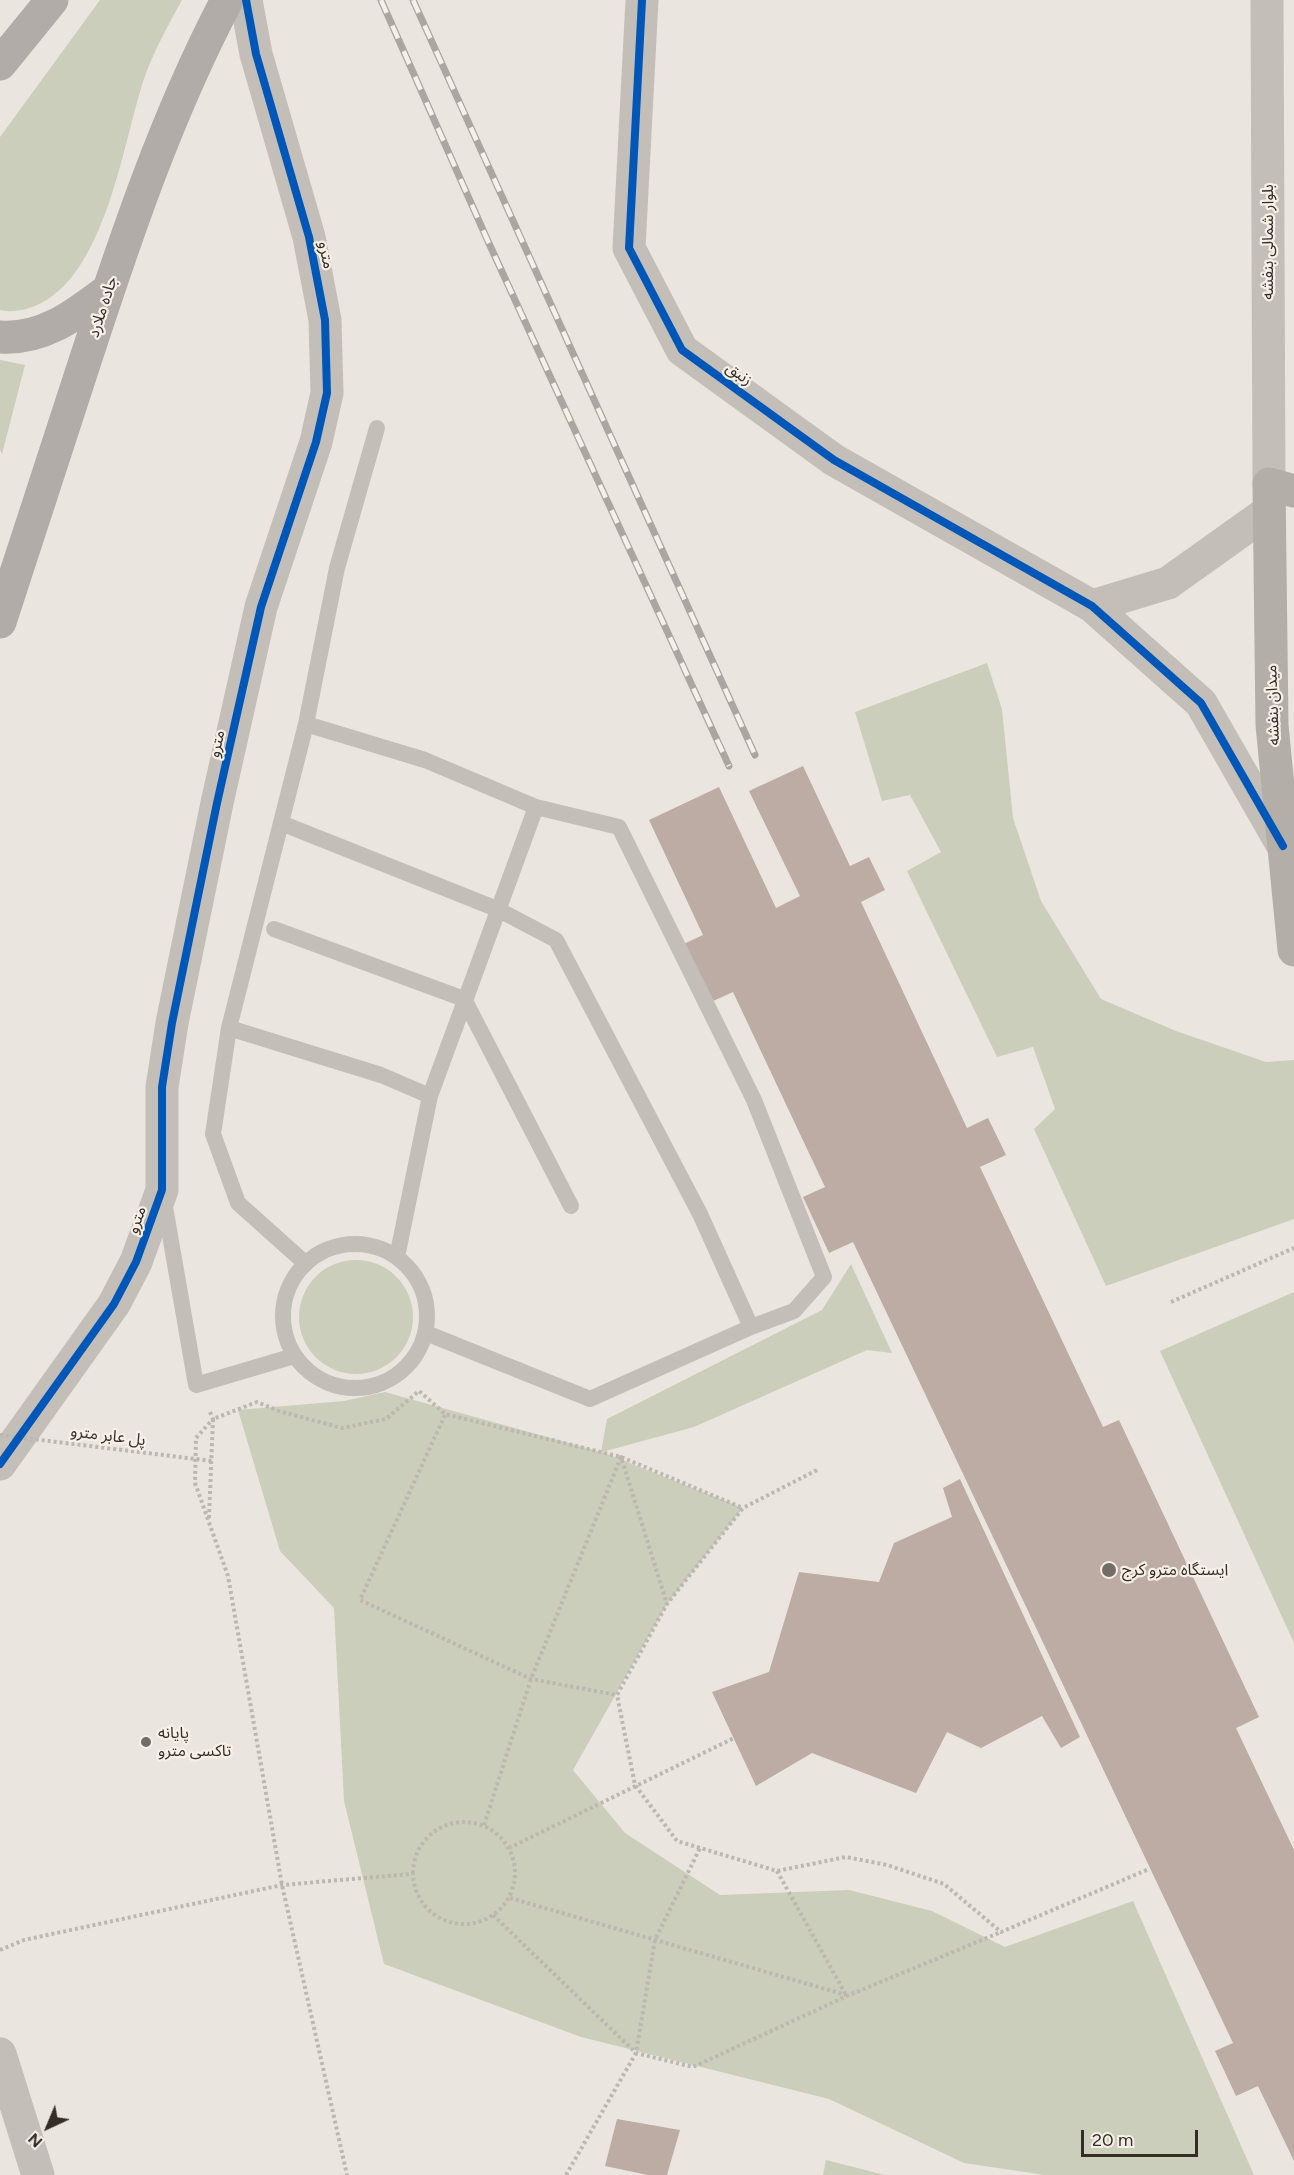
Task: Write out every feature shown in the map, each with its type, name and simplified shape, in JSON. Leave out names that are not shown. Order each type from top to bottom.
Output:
[{"type":"main road","points":[[0,64],[52,0]]},
{"type":"main road","name":"جاده ملارد","points":[[0,622],[108,290],[194,63],[227,0]]},
{"type":"main road","points":[[0,337],[16,338],[51,329],[74,316],[108,290]]},
{"type":"main road","name":"میدان بنفشه","points":[[1277,495],[1272,725],[1294,950]]},
{"type":"street","name":"مترو","points":[[0,1464],[114,1304],[136,1262],[162,1190],[162,1087],[172,1023],[261,607],[316,441],[327,393],[325,320],[309,237],[256,54],[246,0]]},
{"type":"street","name":"زنبق","points":[[642,0],[629,248],[682,350],[834,460],[1092,606],[1201,703],[1283,846]]},
{"type":"street","name":"بلوار شمالی بنفشه","points":[[1267,0],[1277,495]]},
{"type":"street","points":[[1092,606],[1168,583],[1277,495]]},
{"type":"street","points":[[0,2054],[38,2175]]},
{"type":"lane","points":[[305,1263],[238,1203],[213,1134],[229,1028],[306,724],[337,568],[377,428]]},
{"type":"lane","points":[[306,724],[425,760],[536,807],[619,827],[754,1100],[824,1277],[794,1311],[751,1327],[590,1399],[426,1333]]},
{"type":"lane","points":[[397,1257],[430,1096],[536,807]]},
{"type":"lane","points":[[280,823],[497,909],[556,940],[700,1214],[751,1327]]},
{"type":"lane","points":[[274,929],[464,999],[571,1206]]},
{"type":"lane","points":[[229,1028],[381,1075],[430,1096]]},
{"type":"lane","points":[[162,1190],[196,1385],[294,1356]]},
{"type":"lane","points":[[350,1244],[375,1246],[397,1257],[413,1272],[423,1291],[428,1312],[426,1333],[417,1355],[401,1373],[380,1385],[356,1389],[332,1385],[311,1373],[294,1356],[285,1333],[283,1308],[290,1284],[305,1263],[325,1250],[350,1244]]},
{"type":"path","points":[[1171,1302],[1294,1248]]},
{"type":"path","points":[[196,1385],[213,1419],[209,1521]]},
{"type":"path","points":[[346,2175],[282,1885],[228,1576],[195,1483],[196,1438],[213,1419],[257,1402],[279,1411],[342,1428],[386,1419],[419,1391],[445,1414],[621,1457],[743,1508]]},
{"type":"path","points":[[445,1414],[360,1600],[531,1679],[617,1695]]},
{"type":"path","points":[[621,1457],[667,1604]]},
{"type":"path","points":[[484,1826],[531,1679],[621,1457]]},
{"type":"path","points":[[817,1470],[743,1508],[667,1604],[617,1695],[635,1785],[677,1841],[777,1871],[846,1857],[888,1865],[944,1884],[1001,1932]]},
{"type":"path","points":[[509,1848],[734,1738]]},
{"type":"path","points":[[467,1821],[484,1826],[499,1834],[509,1848],[515,1864],[515,1881],[510,1898],[485,1921],[469,1925],[452,1923],[436,1917],[423,1905],[415,1891],[412,1874],[414,1857],[422,1842],[435,1830],[450,1823],[467,1821]]},
{"type":"path","points":[[566,2175],[636,2053],[655,1940],[700,1848]]},
{"type":"path","points":[[493,1915],[636,2053],[693,2067],[847,1996],[1149,1869]]},
{"type":"path","points":[[777,1871],[847,1996]]},
{"type":"path","points":[[0,1950],[24,1940],[282,1885],[412,1874]]},
{"type":"path","points":[[510,1898],[847,1996]]},
{"type":"green space","points":[[100,0],[182,0],[143,82],[107,208],[94,240],[78,268],[59,291],[35,306],[18,311],[0,310],[0,137]]},
{"type":"green space","points":[[0,360],[25,365],[2,454],[0,450]]},
{"type":"green space","points":[[987,663],[1002,709],[1013,818],[1041,901],[1101,999],[1176,1031],[1266,1062],[1294,1060],[1294,1219],[1106,1286],[1034,1129],[1055,1109],[1033,1047],[997,1057],[907,871],[941,852],[910,795],[882,801],[855,712]]},
{"type":"green space","points":[[356,1260],[378,1265],[396,1277],[408,1295],[413,1317],[408,1339],[396,1357],[378,1369],[356,1374],[334,1369],[316,1357],[304,1339],[299,1317],[304,1295],[316,1277],[334,1265]]},
{"type":"green space","points":[[851,1264],[892,1353],[867,1350],[694,1427],[602,1452],[743,1508],[667,1604],[573,1770],[625,1833],[720,1895],[849,1890],[932,1911],[1005,1947],[1133,1901],[1254,2175],[1045,2175],[964,2163],[829,2099],[581,2037],[384,1964],[344,1801],[334,1608],[280,1551],[238,1410],[344,1401],[385,1392],[601,1452],[607,1419],[822,1310]]},
{"type":"green space","points":[[1294,1292],[1294,1643],[1160,1351]]},
{"type":"green space","points":[[826,2160],[885,2175],[823,2175]]},
{"type":"building","points":[[803,766],[850,866],[869,857],[885,890],[861,902],[967,1128],[988,1118],[1006,1155],[980,1167],[1103,1427],[1119,1420],[1259,1717],[1236,1728],[1294,1850],[1294,2161],[1258,2086],[1236,2096],[1215,2051],[1233,2043],[853,1242],[829,1253],[803,1197],[825,1187],[733,992],[702,1006],[675,948],[703,935],[649,820],[719,787],[776,908],[800,896],[749,791]]},
{"type":"building","points":[[960,1479],[1080,1737],[1061,1748],[1042,1716],[981,1748],[947,1732],[916,1793],[812,1753],[756,1786],[712,1692],[769,1672],[799,1572],[879,1582],[894,1543],[952,1517],[943,1488]]},
{"type":"building","points":[[617,2119],[680,2130],[667,2175],[648,2175],[605,2166]]},
{"type":"railway","points":[[381,0],[487,239],[729,766]]},
{"type":"railway","points":[[413,0],[755,755]]},
{"type":"cycle path","points":[[0,1464],[114,1304],[136,1262],[162,1190],[162,1087],[172,1023],[217,803],[261,607],[316,442],[327,393],[325,320],[309,237],[256,54],[246,0]]},
{"type":"cycle path","points":[[642,0],[629,248],[682,350],[834,460],[1092,606],[1201,703],[1283,846]]},
{"type":"place","name":"ایستگاه مترو کرج","points":[[1109,1570]]},
{"type":"place","name":"پایانه تاکسی مترو","points":[[146,1742]]}]
